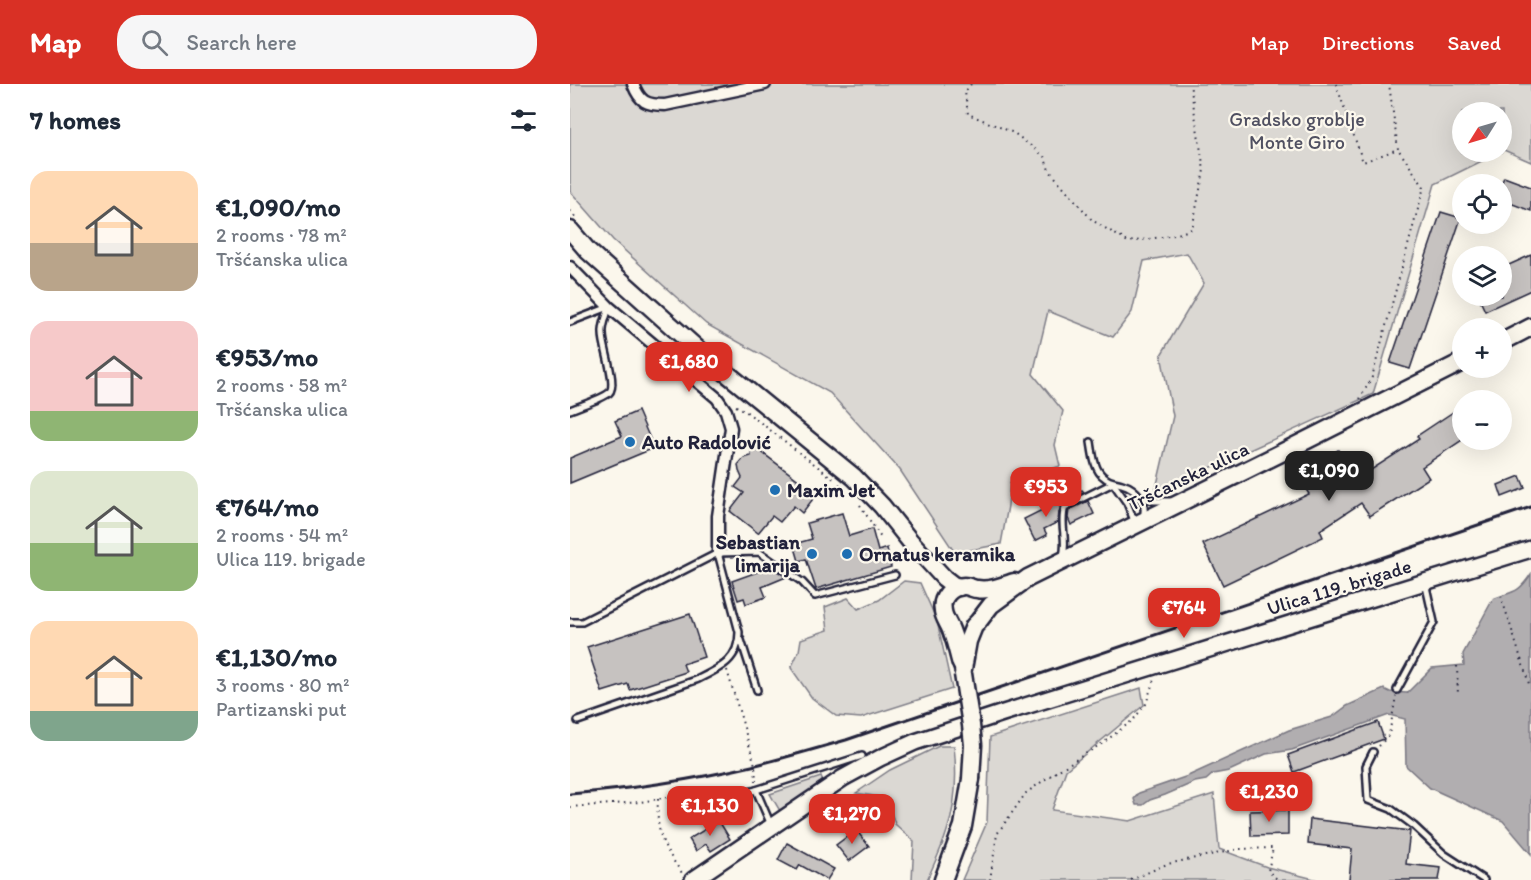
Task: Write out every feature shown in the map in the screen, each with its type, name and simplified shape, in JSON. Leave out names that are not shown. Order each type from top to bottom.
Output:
[{"type":"main road","points":[[570,230],[588,250],[703,354],[854,477],[882,506],[910,541],[953,585],[988,589],[1028,578]]},
{"type":"main road","points":[[1512,337],[1531,327]]},
{"type":"main road","name":"Tršćanska ulica","points":[[1028,578],[1452,367]]},
{"type":"main road","points":[[910,541],[934,585],[953,635],[963,671],[973,745],[971,779],[963,826],[943,880]]},
{"type":"main road","name":"Ulica 119. brigade","points":[[693,880],[843,778],[897,749],[952,728],[1531,549]]},
{"type":"main road","points":[[963,671],[968,641],[979,620],[984,603],[981,595],[967,588],[948,592],[944,600],[944,613],[956,627],[966,628],[979,620],[998,599],[1028,578]]},
{"type":"street","points":[[633,84],[638,97],[651,105],[665,105],[765,84]]},
{"type":"street","points":[[570,267],[609,307],[717,398],[726,411],[731,428],[718,516],[718,553]]},
{"type":"lane","points":[[570,322],[609,307]]},
{"type":"lane","points":[[570,410],[608,394],[612,389],[613,382],[602,332],[609,307]]},
{"type":"lane","points":[[1091,442],[1095,464],[1103,477],[1113,483],[1127,486],[1140,497],[1144,504],[1145,511],[1136,525]]},
{"type":"lane","points":[[1113,483],[1127,502],[1136,525]]},
{"type":"lane","points":[[1059,563],[1065,548],[1062,516],[1065,507],[1113,483]]},
{"type":"lane","points":[[1140,497],[1154,501],[1187,500]]},
{"type":"lane","points":[[570,622],[582,622],[718,553],[759,552],[802,582],[815,596],[895,575]]},
{"type":"lane","points":[[718,553],[757,690]]},
{"type":"lane","points":[[1397,690],[1434,622],[1425,582]]},
{"type":"lane","points":[[578,721],[696,680],[712,672],[734,655],[739,644],[739,632]]},
{"type":"lane","points":[[1373,752],[1366,766],[1368,800],[1391,809],[1414,826],[1444,854],[1484,880]]},
{"type":"lane","points":[[726,798],[862,756]]},
{"type":"lane","points":[[833,765],[843,778]]},
{"type":"lane","points":[[756,790],[772,826]]},
{"type":"path","points":[[970,84],[965,92],[968,114],[1014,133],[1044,156],[1049,170],[1092,220],[1128,242],[1175,235],[1192,229],[1204,170],[1190,84]]},
{"type":"path","points":[[1336,84],[1363,162],[1398,149]]},
{"type":"path","points":[[1372,377],[1424,187],[1398,149],[1389,84]]},
{"type":"path","points":[[717,398],[744,410],[852,496]]},
{"type":"path","points":[[859,502],[881,538]]},
{"type":"path","points":[[1502,596],[1530,687]]},
{"type":"path","points":[[725,664],[755,765],[756,790]]},
{"type":"path","points":[[1457,666],[1458,696]]},
{"type":"path","points":[[990,880],[997,834],[1026,793],[1103,743],[1133,720],[1146,704],[1154,679]]},
{"type":"path","points":[[1373,752],[1389,735],[1397,690]]},
{"type":"path","points":[[570,807],[641,802],[696,792],[726,798]]},
{"type":"path","points":[[658,799],[659,832],[669,855],[687,880]]},
{"type":"path","points":[[1131,880],[1167,864],[1239,849],[1273,848],[1268,871],[1278,880]]},
{"type":"green space","name":"Gradsko groblje Monte Giro","points":[[570,84],[1531,84],[1531,162],[1512,154],[1512,102],[1452,102],[1452,162],[1480,162],[1435,184],[1373,394],[1155,493],[1173,416],[1161,355],[1204,283],[1187,253],[1144,261],[1132,312],[1113,337],[1048,311],[1033,374],[1063,411],[1055,445],[1060,466],[1010,483],[1001,544],[955,553],[900,470],[830,393],[706,324],[613,240],[570,191]]},
{"type":"green space","points":[[904,581],[920,583],[937,621],[952,689],[861,718],[836,716],[812,698],[791,668],[799,651],[801,639],[828,630],[825,607],[848,598],[858,609],[879,600]]},
{"type":"green space","points":[[1141,688],[1144,705],[1066,770],[1052,810],[1130,821],[1214,794],[1219,849],[1267,867],[1318,880],[962,880],[987,822],[990,737]]},
{"type":"green space","points":[[939,746],[954,746],[954,800],[950,821],[943,844],[927,880],[912,880],[914,841],[895,824],[886,798],[856,793],[890,770]]},
{"type":"green space","points":[[821,777],[823,782],[780,811],[770,794]]},
{"type":"shaded area","points":[[1531,574],[1531,854],[1503,821],[1430,788],[1406,766],[1405,719],[1389,715],[1292,750],[1266,754],[1229,771],[1213,774],[1206,780],[1195,782],[1150,800],[1143,805],[1136,805],[1134,799],[1139,793],[1188,776],[1289,730],[1332,717],[1347,706],[1384,689],[1390,692],[1407,693],[1432,668],[1464,665],[1463,654],[1493,599],[1519,589]]},
{"type":"building","points":[[1512,180],[1531,187],[1531,211],[1512,204]]},
{"type":"building","points":[[1441,212],[1452,215],[1452,234],[1456,234],[1410,369],[1390,363]]},
{"type":"building","points":[[1531,255],[1531,290],[1512,299],[1512,264]]},
{"type":"building","points":[[1483,306],[1496,306],[1485,311]]},
{"type":"building","name":"Auto Radolović","points":[[638,411],[654,448],[570,483],[570,458],[622,436],[615,421]]},
{"type":"building","points":[[1452,413],[1452,447],[1422,467],[1429,478],[1370,516],[1361,503],[1320,530],[1323,537],[1223,585],[1203,544],[1309,494],[1297,476],[1338,450],[1357,479],[1419,439],[1417,436]]},
{"type":"building","name":"Maxim Jet","points":[[752,445],[817,494],[802,513],[794,506],[780,522],[772,516],[758,533],[730,511],[744,493],[735,487],[742,478],[738,465],[744,458],[751,456]]},
{"type":"building","points":[[1520,476],[1525,488],[1502,497],[1498,485]]},
{"type":"building","points":[[1082,490],[1084,492],[1062,504],[1058,522],[1044,529],[1047,535],[1035,541],[1024,519]]},
{"type":"building","points":[[1088,501],[1094,514],[1071,525],[1068,518],[1069,510]]},
{"type":"building","points":[[842,513],[849,536],[872,529],[878,551],[887,548],[891,567],[816,589],[806,559],[799,561],[794,544],[812,539],[807,523]]},
{"type":"building","points":[[771,567],[786,577],[762,587],[766,597],[746,604],[744,598],[738,600],[732,581]]},
{"type":"building","points":[[690,614],[704,657],[683,664],[686,672],[630,690],[628,684],[602,692],[587,647]]},
{"type":"building","points":[[1378,722],[1384,739],[1294,772],[1288,755]]},
{"type":"building","points":[[1288,810],[1288,835],[1251,836],[1250,811]]},
{"type":"building","points":[[1310,819],[1410,831],[1406,864],[1441,868],[1439,880],[1349,880],[1352,849],[1308,844]]},
{"type":"building","points":[[719,821],[730,839],[711,851],[706,844],[696,851],[689,839]]},
{"type":"building","points":[[856,830],[869,846],[849,861],[836,845]]},
{"type":"building","points":[[787,843],[834,869],[827,880],[800,865],[797,870],[778,860]]},
{"type":"railway","points":[[570,794],[639,787],[707,776],[846,740],[1531,507]]},
{"type":"place","name":"Auto Radolović","points":[[630,442]]},
{"type":"place","name":"Maxim Jet","points":[[775,490]]},
{"type":"place","name":"Sebastian limarija","points":[[812,554]]},
{"type":"place","name":"Ornatus keramika","points":[[847,554]]}]
